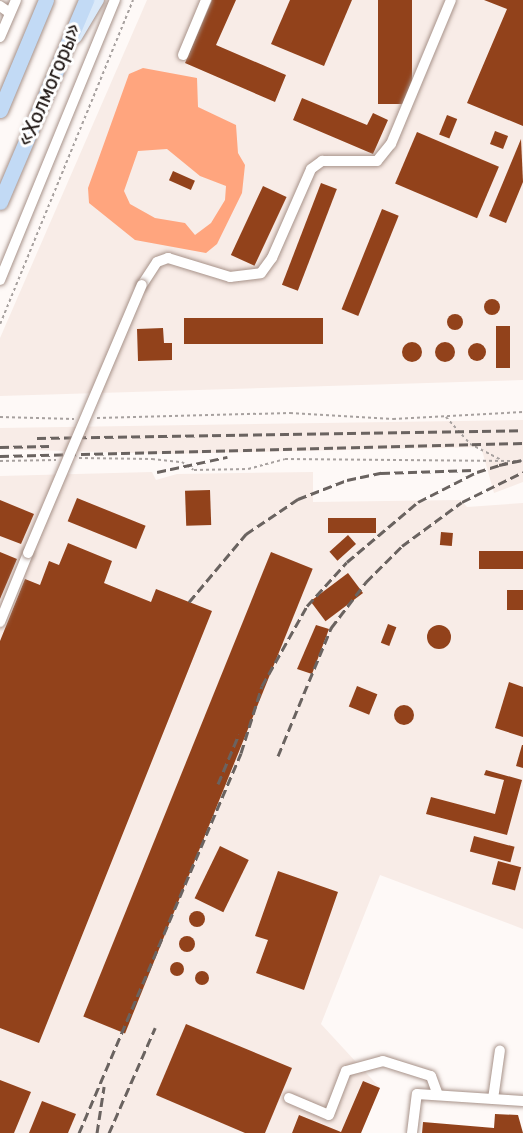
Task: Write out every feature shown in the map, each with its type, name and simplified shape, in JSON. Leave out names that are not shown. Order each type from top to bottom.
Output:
[{"type":"highway","name":"«Холмогоры»","points":[[0,110],[46,0]]},
{"type":"highway","name":"«Холмогоры»","points":[[0,202],[86,0]]},
{"type":"main road","points":[[58,70],[98,0]]},
{"type":"street","points":[[0,37],[16,0]]},
{"type":"street","points":[[0,280],[115,0]]},
{"type":"street","points":[[183,55],[206,0]]},
{"type":"street","points":[[0,622],[142,285],[157,262],[168,258],[230,278],[261,273],[272,258],[311,169],[322,161],[377,161],[391,144],[451,0]]},
{"type":"street","points":[[0,6],[10,13]]},
{"type":"street","points":[[493,1099],[500,1050]]},
{"type":"street","points":[[289,1098],[329,1115],[346,1071],[383,1061],[431,1076],[438,1095]]},
{"type":"street","points":[[412,1133],[417,1094],[523,1101]]},
{"type":"path","points":[[0,324],[133,0]]},
{"type":"path","points":[[95,418],[290,413],[393,419],[523,412]]},
{"type":"path","points":[[0,417],[84,418]]},
{"type":"path","points":[[446,417],[470,444],[503,460]]},
{"type":"path","points":[[75,458],[152,459],[182,462],[194,470],[248,469],[285,459],[523,461]]},
{"type":"path","points":[[0,461],[63,459]]},
{"type":"shaded area","points":[[147,0],[523,0],[523,380],[0,396],[0,338]]},
{"type":"shaded area","points":[[143,68],[197,78],[198,107],[236,125],[238,153],[245,165],[242,193],[217,244],[206,253],[135,240],[89,203],[88,188],[129,74]],"holes":[[[167,149],[200,176],[226,186],[225,200],[211,223],[195,235],[185,223],[155,218],[130,204],[124,191],[138,151]]]},
{"type":"shaded area","points":[[523,420],[523,482],[494,493],[481,447],[168,454],[0,449],[0,428]]},
{"type":"shaded area","points":[[152,472],[156,480],[177,474],[313,472],[313,502],[461,500],[467,507],[523,503],[523,929],[380,875],[321,1024],[380,1088],[361,1133],[0,1133],[0,476]]},
{"type":"building","points":[[212,0],[236,0],[216,45],[286,75],[275,102],[185,63]]},
{"type":"building","points":[[290,0],[352,0],[324,66],[271,44]]},
{"type":"building","points":[[378,0],[412,0],[412,104],[378,104]]},
{"type":"building","points":[[484,0],[523,0],[523,126],[467,103],[507,9]]},
{"type":"building","points":[[302,98],[367,125],[373,113],[388,120],[373,154],[293,120]]},
{"type":"building","points":[[447,115],[457,119],[449,139],[439,134]]},
{"type":"building","points":[[495,131],[508,136],[503,149],[490,144]]},
{"type":"building","points":[[417,132],[499,167],[477,218],[395,184]]},
{"type":"building","points":[[521,139],[523,182],[506,223],[489,216]]},
{"type":"building","points":[[173,171],[195,181],[191,190],[169,180]]},
{"type":"building","points":[[321,183],[337,189],[298,291],[282,285]]},
{"type":"building","points":[[263,186],[287,197],[254,266],[231,255]]},
{"type":"building","points":[[382,209],[399,216],[358,316],[342,309]]},
{"type":"building","points":[[489,299],[495,299],[500,307],[498,313],[489,315],[484,310],[484,304]]},
{"type":"building","points":[[455,314],[461,316],[463,322],[461,328],[455,330],[449,328],[447,322],[449,316]]},
{"type":"building","points":[[184,318],[323,318],[323,344],[184,344]]},
{"type":"building","points":[[496,326],[510,326],[510,368],[496,368]]},
{"type":"building","points":[[163,328],[164,343],[172,343],[172,360],[138,361],[137,329]]},
{"type":"building","points":[[412,342],[419,345],[422,352],[419,359],[412,362],[405,359],[402,352],[405,345]]},
{"type":"building","points":[[445,342],[452,345],[455,352],[452,359],[445,362],[438,359],[435,352],[438,345]]},
{"type":"building","points":[[473,343],[481,343],[486,348],[484,359],[473,361],[468,356],[468,348]]},
{"type":"building","points":[[210,490],[211,525],[186,526],[185,491]]},
{"type":"building","points":[[77,498],[146,526],[136,549],[68,521]]},
{"type":"building","points":[[0,500],[34,514],[21,544],[0,536]]},
{"type":"building","points":[[328,518],[376,518],[376,533],[328,533]]},
{"type":"building","points":[[441,532],[453,533],[452,546],[440,545]]},
{"type":"building","points":[[348,535],[356,544],[337,561],[329,552]]},
{"type":"building","points":[[68,543],[112,561],[104,583],[151,602],[156,589],[212,611],[39,1043],[0,1028],[0,641],[25,579],[40,585],[49,561],[59,565]]},
{"type":"building","points":[[479,551],[523,551],[523,569],[479,569]]},
{"type":"building","points":[[0,552],[17,559],[0,599]]},
{"type":"building","points":[[271,552],[313,569],[125,1033],[83,1017]]},
{"type":"building","points":[[348,573],[363,593],[326,621],[310,601]]},
{"type":"building","points":[[507,590],[523,590],[523,610],[507,610]]},
{"type":"building","points":[[388,624],[396,627],[389,646],[381,643]]},
{"type":"building","points":[[316,625],[329,629],[312,674],[297,669]]},
{"type":"building","points":[[439,625],[447,629],[451,637],[447,645],[439,649],[431,645],[427,637],[431,629]]},
{"type":"building","points":[[509,682],[523,687],[523,737],[495,728]]},
{"type":"building","points":[[357,686],[377,694],[369,715],[349,706]]},
{"type":"building","points":[[404,705],[411,708],[414,715],[411,722],[404,725],[397,722],[394,715],[397,708]]},
{"type":"building","points":[[523,745],[523,768],[516,766]]},
{"type":"building","points":[[486,770],[522,780],[507,835],[426,814],[431,797],[495,814],[504,780],[484,775]]},
{"type":"building","points":[[474,836],[515,847],[510,862],[470,851]]},
{"type":"building","points":[[220,846],[249,860],[223,912],[195,898]]},
{"type":"building","points":[[498,861],[521,867],[515,890],[492,884]]},
{"type":"building","points":[[278,871],[338,892],[304,990],[256,973],[268,940],[255,936]]},
{"type":"building","points":[[197,911],[203,913],[205,919],[203,925],[197,927],[191,925],[189,919],[191,913]]},
{"type":"building","points":[[187,936],[193,938],[195,944],[193,950],[187,952],[181,950],[179,944],[181,938]]},
{"type":"building","points":[[177,962],[182,964],[184,969],[182,974],[177,976],[172,974],[170,969],[172,964]]},
{"type":"building","points":[[199,971],[205,971],[209,978],[205,985],[199,985],[195,981],[195,975]]},
{"type":"building","points":[[186,1024],[292,1068],[265,1133],[245,1133],[156,1095]]},
{"type":"building","points":[[0,1080],[31,1092],[14,1133],[0,1133]]},
{"type":"building","points":[[363,1081],[380,1088],[361,1133],[292,1133],[299,1115],[341,1132]]},
{"type":"building","points":[[42,1101],[76,1114],[68,1133],[29,1133]]},
{"type":"building","points":[[495,1114],[518,1115],[523,1133],[422,1133],[423,1122],[494,1128]]},
{"type":"railway","points":[[37,438],[523,430]]},
{"type":"railway","points":[[0,456],[523,443]]},
{"type":"railway","points":[[0,447],[49,446]]},
{"type":"railway","points":[[157,472],[227,457]]},
{"type":"railway","points":[[499,465],[523,460]]},
{"type":"railway","points":[[79,1133],[241,753],[262,686],[307,606],[347,562],[418,502],[477,472],[507,463]]},
{"type":"railway","points":[[189,602],[246,534],[298,499],[347,480],[381,473],[473,470]]},
{"type":"railway","points":[[278,756],[331,628],[366,582],[402,546],[462,502],[523,472]]},
{"type":"railway","points":[[218,784],[239,734]]},
{"type":"railway","points":[[109,1133],[155,1028]]},
{"type":"railway","points":[[97,1133],[104,1087]]}]
